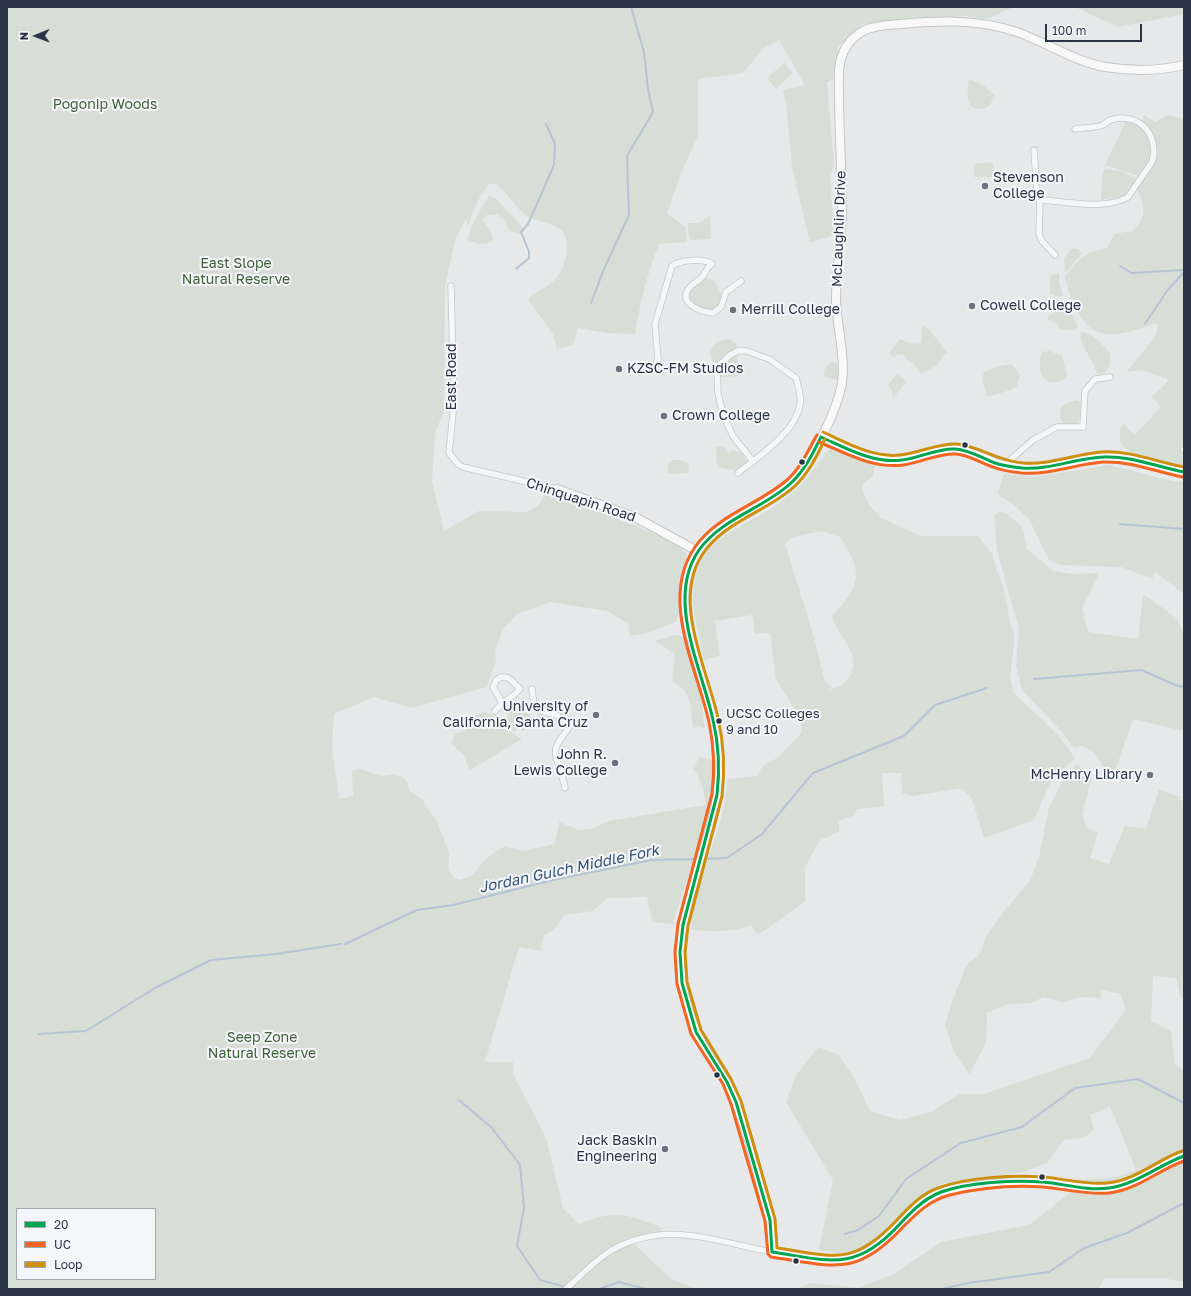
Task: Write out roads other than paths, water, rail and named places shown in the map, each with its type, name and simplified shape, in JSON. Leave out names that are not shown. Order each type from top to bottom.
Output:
[{"type":"main road","name":"McLaughlin Drive","points":[[772,1252],[770,1220],[736,1102],[727,1082],[696,1032],[685,995],[680,952],[682,929],[719,784],[718,750],[715,726],[686,617],[684,601],[686,579],[697,551],[710,536],[791,483],[807,464],[821,438],[838,398],[843,376],[836,308],[842,216],[840,61],[846,46],[867,29],[884,26],[971,21],[1008,29],[1060,52],[1106,67],[1149,69],[1184,65]]},
{"type":"main road","points":[[821,438],[872,457],[889,460],[903,460],[937,451],[955,449],[966,451],[994,463],[1014,467],[1038,468],[1081,460],[1115,457],[1131,459],[1168,470],[1184,472]]},
{"type":"main road","name":"Chinquapin Road","points":[[557,489],[635,516],[697,551]]},
{"type":"main road","points":[[772,1252],[830,1260],[850,1259],[860,1256],[879,1245],[916,1207],[942,1192],[965,1187],[1033,1182],[1093,1188],[1111,1188],[1133,1181],[1184,1156]]},
{"type":"street","points":[[1040,200],[1093,204],[1124,199],[1128,197],[1150,166],[1153,157],[1152,139],[1147,129],[1137,121],[1120,118],[1110,120],[1102,125],[1075,129]]},
{"type":"street","points":[[1034,150],[1037,192],[1040,200],[1040,238],[1055,255]]},
{"type":"street","points":[[654,369],[658,359],[655,324],[670,268],[674,264],[686,262],[706,261],[712,264],[687,292],[686,299],[692,307],[713,313],[722,307],[726,292],[741,281]]},
{"type":"street","name":"East Road","points":[[451,286],[454,403],[449,453],[458,464]]},
{"type":"street","points":[[738,473],[785,434],[796,419],[801,404],[796,378],[769,359],[747,351],[738,351],[724,358],[718,368],[718,393],[723,415],[733,436],[752,460]]},
{"type":"street","points":[[1008,461],[1033,440],[1057,427],[1083,427],[1085,391],[1094,379],[1110,377]]},
{"type":"street","name":"Chinquapin Road","points":[[458,464],[474,470],[557,489]]},
{"type":"street","points":[[495,711],[510,700],[520,689],[509,678],[502,677],[494,683],[494,690],[503,704]]},
{"type":"street","points":[[532,689],[534,704],[541,711],[557,715],[570,726],[556,748],[556,757],[564,776],[565,788]]},
{"type":"street","points":[[566,1289],[613,1250],[651,1236],[691,1234],[772,1252]]},
{"type":"waterway","points":[[591,303],[604,269],[629,215],[627,156],[653,112],[648,89],[644,52],[631,7]]},
{"type":"waterway","points":[[516,269],[529,258],[529,252],[521,232],[528,224],[554,165],[555,144],[546,124]]},
{"type":"waterway","points":[[1120,266],[1132,273],[1184,270]]},
{"type":"waterway","points":[[1145,324],[1167,291],[1184,272]]},
{"type":"waterway","points":[[1120,524],[1184,529]]},
{"type":"waterway","name":"Jordan Gulch Middle Fork","points":[[1034,679],[1142,670],[1175,685],[1184,687]]},
{"type":"waterway","name":"Jordan Gulch Middle Fork","points":[[703,859],[727,858],[762,834],[813,773],[904,736],[935,705],[987,688]]},
{"type":"waterway","name":"Jordan Gulch Middle Fork","points":[[345,944],[417,910],[453,905],[553,880],[651,860],[699,859]]},
{"type":"waterway","name":"Jordan Gulch Middle Fork","points":[[39,1034],[86,1031],[155,988],[211,960],[276,954],[341,944]]},
{"type":"waterway","points":[[845,1234],[858,1230],[879,1216],[906,1179],[961,1143],[1022,1127],[1075,1088],[1138,1079],[1184,1103]]},
{"type":"waterway","points":[[459,1100],[492,1128],[520,1165],[524,1208],[517,1246],[540,1280],[574,1289]]},
{"type":"waterway","points":[[942,1289],[968,1283],[1049,1272],[1084,1248],[1127,1233],[1184,1203]]},
{"type":"waterway","points":[[599,1289],[619,1282],[646,1289]]},
{"type":"place","name":"Stevenson College","points":[[985,186]]},
{"type":"place","name":"Cowell College","points":[[972,306]]},
{"type":"place","name":"Merrill College","points":[[733,310]]},
{"type":"place","name":"KZSC-FM Studios","points":[[619,369]]},
{"type":"place","name":"Crown College","points":[[664,416]]},
{"type":"place","name":"University of California, Santa Cruz","points":[[596,715]]},
{"type":"place","name":"UCSC Colleges 9 and 10","points":[[719,721]]},
{"type":"place","name":"John R. Lewis College","points":[[615,763]]},
{"type":"place","name":"McHenry Library","points":[[1150,775]]},
{"type":"place","name":"Jack Baskin Engineering","points":[[665,1149]]},
{"type":"park label","name":"Pogonip Woods","points":[[105,105]]},
{"type":"park label","name":"East Slope Natural Reserve","points":[[236,272]]},
{"type":"park label","name":"Seep Zone Natural Reserve","points":[[262,1046]]}]
